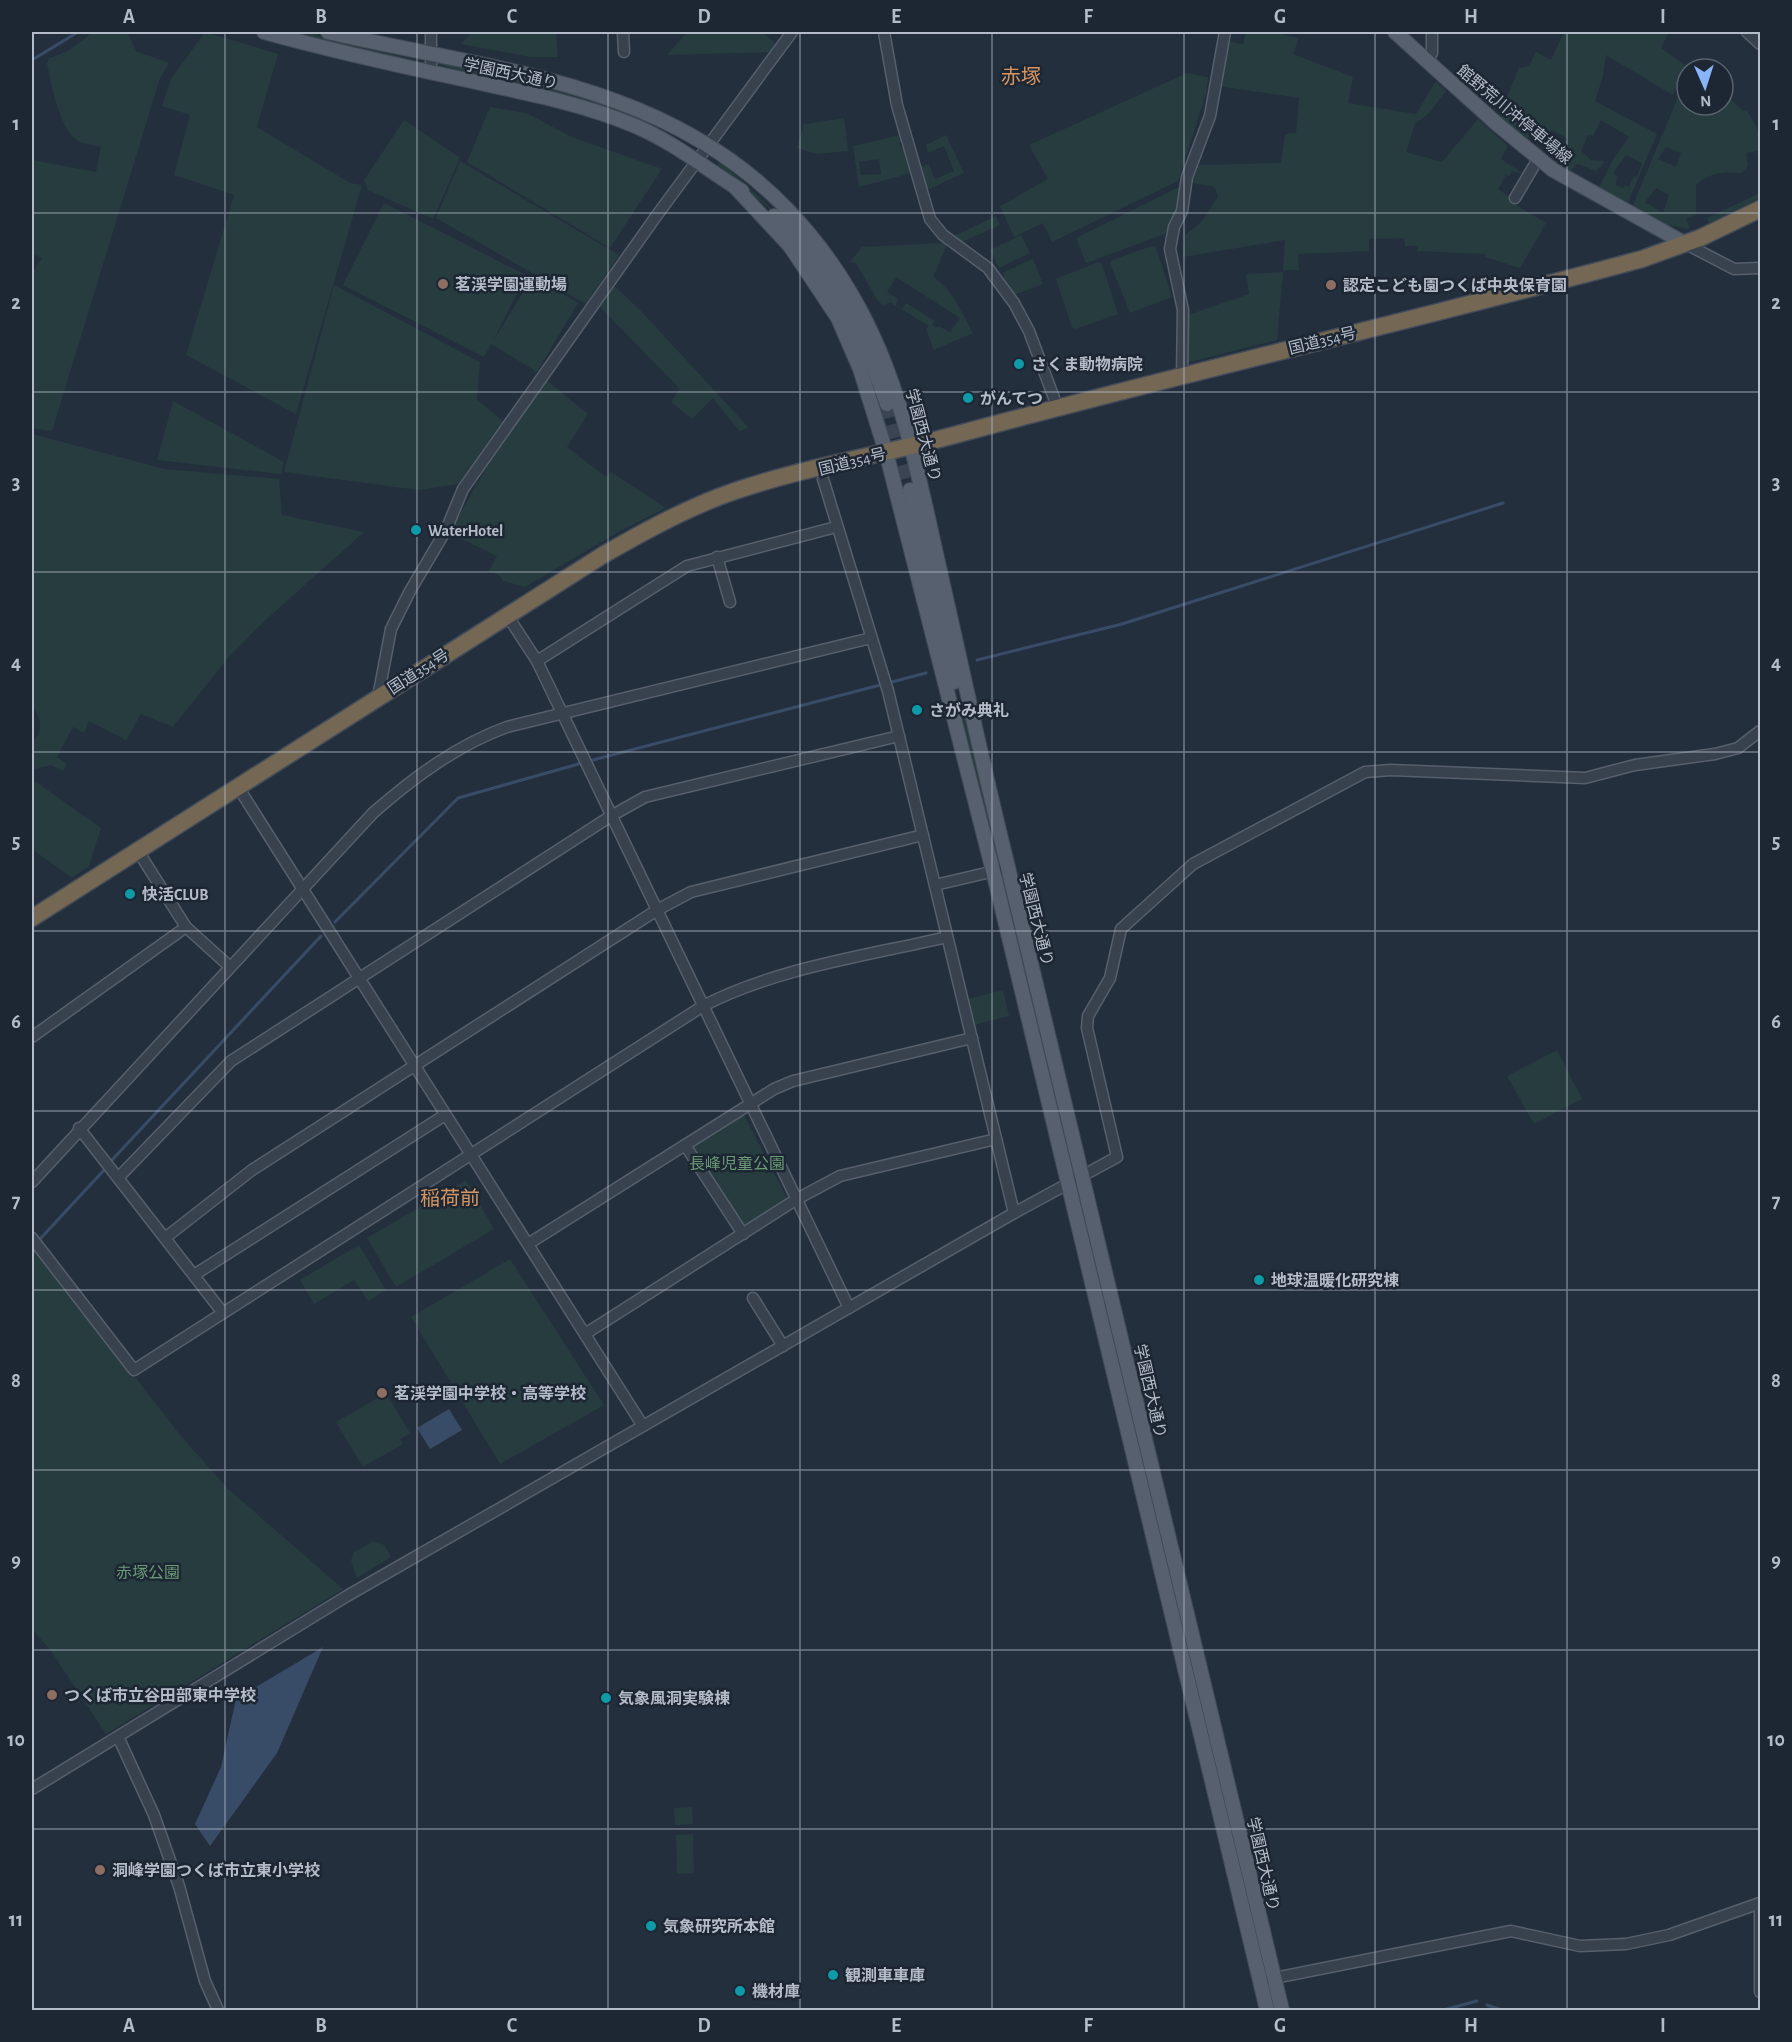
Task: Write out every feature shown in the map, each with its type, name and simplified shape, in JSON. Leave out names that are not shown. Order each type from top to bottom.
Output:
[{"type":"highway","name":"国道354号","points":[[32,918],[507,615],[639,534],[713,499],[761,484],[1057,406],[1617,266],[1686,244],[1761,209]]},
{"type":"main road","name":"学園西大通り","points":[[264,32],[431,73],[559,100],[600,112],[660,138],[698,160],[752,197],[801,241]]},
{"type":"main road","name":"学園西大通り","points":[[328,32],[603,94],[641,109],[708,146],[773,195],[810,235],[863,312],[889,370],[911,446],[987,780],[1282,2010]]},
{"type":"main road","name":"館野荒川沖停車場線","points":[[1395,32],[1538,159],[1580,187],[1686,244]]},
{"type":"main road","name":"学園西大通り","points":[[750,177],[801,241],[850,313],[887,404]]},
{"type":"main road","name":"学園西大通り","points":[[735,187],[790,246],[838,318],[860,369],[886,452],[972,784],[1267,2010]]},
{"type":"main road","name":"学園西大通り","points":[[910,490],[950,662],[972,770],[972,784]]},
{"type":"main road","name":"学園西大通り","points":[[950,662],[981,768],[987,780]]},
{"type":"street","points":[[431,32],[431,73]]},
{"type":"street","points":[[623,32],[624,52]]},
{"type":"street","points":[[378,697],[391,629],[410,591],[446,530],[463,489],[792,32]]},
{"type":"street","points":[[884,32],[897,105],[930,219],[943,236],[988,268],[1014,303],[1029,331],[1057,406]]},
{"type":"street","points":[[1182,376],[1183,310],[1170,249],[1174,227],[1182,211],[1187,177],[1210,116],[1225,32]]},
{"type":"street","points":[[1427,61],[1432,53],[1432,32]]},
{"type":"street","points":[[1747,32],[1761,44]]},
{"type":"street","points":[[1515,198],[1538,159]]},
{"type":"street","points":[[1686,244],[1734,269],[1761,267]]},
{"type":"street","points":[[823,479],[872,638],[899,736],[1014,1213]]},
{"type":"street","points":[[537,661],[687,566],[836,527]]},
{"type":"street","points":[[717,557],[730,602]]},
{"type":"street","points":[[507,615],[537,661],[849,1308]]},
{"type":"street","points":[[32,1182],[79,1128],[302,888],[373,813],[406,783],[489,733],[872,638]]},
{"type":"street","points":[[32,1789],[347,1596],[1014,1213],[1117,1157],[1087,1028],[1088,1016],[1110,978],[1121,929],[1206,855],[1318,800],[1365,772],[1391,770],[1585,778],[1635,765],[1715,754],[1738,748],[1761,731]]},
{"type":"street","points":[[118,1178],[231,1060],[611,816],[645,797],[899,736]]},
{"type":"street","points":[[238,787],[643,1426]]},
{"type":"street","points":[[165,1238],[252,1170],[657,910],[690,892],[923,836]]},
{"type":"street","points":[[138,851],[186,927],[229,966]]},
{"type":"street","points":[[935,885],[1008,868]]},
{"type":"street","points":[[32,1037],[186,927]]},
{"type":"street","points":[[32,1238],[134,1370],[703,1006],[738,988],[769,979],[947,937]]},
{"type":"street","points":[[528,1245],[750,1103],[793,1081],[972,1038]]},
{"type":"street","points":[[194,1275],[445,1115]]},
{"type":"street","points":[[79,1128],[223,1313]]},
{"type":"street","points":[[585,1334],[797,1199],[840,1176],[996,1139]]},
{"type":"street","points":[[685,1145],[743,1234]]},
{"type":"street","points":[[753,1298],[783,1346]]},
{"type":"street","points":[[120,1741],[154,1815],[179,1886],[204,1981],[218,2010]]},
{"type":"street","points":[[1260,1981],[1510,1931],[1580,1946],[1626,1944],[1669,1935],[1760,1903],[1761,1992]]},
{"type":"green space","points":[[92,32],[127,32],[136,51],[169,63],[160,78],[52,431],[32,428],[32,273],[42,258],[32,254],[32,160],[96,172],[101,147],[78,141],[71,135],[57,105],[47,63],[49,58],[72,48]]},
{"type":"green space","points":[[205,32],[278,54],[257,127],[350,183],[362,185],[296,414],[186,355],[234,195],[174,175],[190,115],[162,106],[171,79]]},
{"type":"green space","points":[[283,32],[308,32],[425,63],[424,66]]},
{"type":"green space","points":[[472,32],[556,32],[558,57],[530,57],[461,44]]},
{"type":"green space","points":[[687,32],[765,32],[765,35],[774,42],[772,52],[667,55]]},
{"type":"green space","points":[[1246,32],[1274,32],[1299,38],[1293,54],[1353,77],[1348,103],[1416,114],[1436,81],[1446,91],[1430,112],[1415,124],[1406,152],[1442,162],[1478,119],[1508,146],[1501,159],[1524,174],[1512,171],[1509,176],[1506,175],[1498,189],[1514,200],[1513,203],[1546,223],[1520,268],[1485,257],[1485,254],[1418,251],[1418,246],[1405,246],[1404,238],[1369,239],[1369,251],[1298,254],[1299,270],[1283,270],[1285,240],[1183,257],[1185,235],[1201,222],[1218,197],[1215,187],[1192,183],[1196,165],[1281,163],[1285,134],[1296,133],[1299,98],[1219,86],[1225,41],[1243,44]]},
{"type":"green space","points":[[1564,32],[1669,32],[1661,48],[1675,58],[1673,95],[1606,55],[1603,76],[1595,101],[1657,134],[1628,202],[1624,203],[1598,190],[1614,158],[1629,137],[1601,120],[1593,136],[1588,135],[1581,151],[1591,160],[1604,161],[1603,165],[1596,171],[1578,164],[1569,172],[1553,161],[1568,139],[1552,130],[1544,140],[1532,133],[1526,141],[1498,117],[1519,68],[1529,66],[1536,52],[1551,60]],"holes":[[[1626,155],[1642,163],[1637,177],[1634,176],[1629,187],[1625,185],[1623,188],[1616,185],[1617,176],[1613,173]]]},
{"type":"green space","points":[[438,61],[567,89],[620,108],[684,143],[438,64]]},
{"type":"green space","points":[[1187,73],[1208,77],[1206,94],[1178,181],[1052,242],[1043,223],[1014,237],[1000,206],[1048,179],[1029,145]]},
{"type":"green space","points":[[1735,103],[1743,111],[1747,110],[1760,134],[1760,166],[1757,151],[1746,153],[1748,166],[1742,173],[1718,174],[1696,185],[1696,215],[1686,219],[1690,228],[1664,224],[1632,207],[1675,105],[1675,117],[1735,117]],"holes":[[[1666,147],[1681,153],[1676,167],[1658,159]],[[1656,188],[1669,195],[1663,213],[1645,202]]]},
{"type":"green space","points":[[490,107],[526,113],[572,137],[662,169],[610,248],[467,162]]},
{"type":"green space","points":[[844,118],[848,151],[816,154],[797,148],[804,124]]},
{"type":"green space","points":[[404,120],[460,158],[433,219],[368,190],[364,180]]},
{"type":"green space","points":[[900,135],[902,140],[899,143],[902,149],[906,150],[912,173],[859,187],[853,146]],"holes":[[[879,159],[881,174],[861,175],[859,162]]]},
{"type":"green space","points":[[946,135],[964,173],[927,190],[920,167],[929,164],[935,179],[954,171],[944,146],[928,153],[926,145]]},
{"type":"green space","points":[[460,161],[619,255],[586,304],[436,218]]},
{"type":"green space","points":[[721,161],[780,217],[717,166]]},
{"type":"green space","points":[[1181,188],[1176,214],[1165,234],[1086,263],[1076,238]]},
{"type":"green space","points":[[1760,193],[1760,198],[1709,223],[1707,218]]},
{"type":"green space","points":[[384,203],[526,275],[493,341],[533,276],[578,303],[537,372],[491,344],[484,357],[343,285]]},
{"type":"green space","points":[[996,216],[1000,225],[962,242],[954,236]]},
{"type":"green space","points":[[1021,235],[1030,253],[999,268],[990,250]]},
{"type":"green space","points":[[944,243],[947,245],[933,277],[951,294],[973,333],[934,350],[926,329],[929,326],[890,302],[884,306],[878,301],[856,263],[850,262],[862,247]],"holes":[[[896,277],[960,318],[950,332],[938,326],[936,328],[932,325],[935,321],[906,303],[902,309],[896,305],[898,299],[887,292]]]},
{"type":"green space","points":[[1152,246],[1156,247],[1172,297],[1130,313],[1110,263],[1112,260]]},
{"type":"green space","points":[[1033,259],[1043,284],[1014,295],[1003,277],[1004,272]]},
{"type":"green space","points":[[1098,262],[1102,264],[1118,314],[1076,329],[1072,327],[1056,279]]},
{"type":"green space","points":[[1283,272],[1277,340],[1186,363],[1188,315],[1249,294],[1246,274]]},
{"type":"green space","points":[[334,285],[480,362],[477,400],[503,421],[458,484],[418,490],[284,472]]},
{"type":"green space","points":[[613,285],[640,310],[749,428],[739,431],[713,398],[692,419],[671,402],[680,389],[598,305]]},
{"type":"green space","points":[[546,380],[588,414],[567,447],[606,477],[610,472],[614,474],[666,508],[620,531],[525,587],[503,581],[500,576],[489,571],[497,556],[449,533],[493,456]]},
{"type":"green space","points":[[173,401],[284,462],[281,474],[157,460]]},
{"type":"green space","points":[[32,434],[165,469],[279,479],[282,515],[364,532],[259,626],[228,658],[173,727],[141,714],[126,740],[89,721],[84,733],[73,727],[57,757],[67,764],[63,771],[51,765],[32,770],[32,743],[40,730],[40,720],[32,707]]},
{"type":"green space","points":[[963,708],[985,803],[988,830],[960,709]]},
{"type":"green space","points":[[32,779],[101,828],[89,866],[72,878],[32,849]]},
{"type":"green space","points":[[1002,889],[1008,890],[1052,1073],[1057,1110]]},
{"type":"green space","points":[[1003,990],[1009,1016],[974,1025],[968,999]]},
{"type":"green space","points":[[1557,1050],[1582,1099],[1534,1124],[1507,1076]]},
{"type":"green space","name":"長峰児童公園","points":[[743,1113],[787,1198],[743,1227],[692,1147]]},
{"type":"green space","points":[[466,1180],[494,1229],[396,1287],[367,1238]]},
{"type":"green space","name":"赤塚公園","points":[[32,1243],[180,1435],[228,1489],[343,1589],[106,1734],[51,1651],[32,1629]]},
{"type":"green space","points":[[359,1245],[386,1290],[368,1301],[354,1280],[314,1304],[300,1280]]},
{"type":"green space","points":[[510,1259],[604,1405],[500,1464],[411,1317]]},
{"type":"green space","points":[[386,1393],[410,1433],[400,1439],[403,1444],[363,1467],[336,1422]]},
{"type":"green space","points":[[374,1541],[384,1545],[391,1557],[357,1578],[351,1560],[354,1552]]},
{"type":"green space","points":[[692,1807],[693,1824],[675,1825],[674,1808]]},
{"type":"green space","points":[[693,1834],[694,1873],[677,1874],[676,1835]]},
{"type":"water","points":[[449,1409],[462,1430],[430,1449],[417,1428]]},
{"type":"water","points":[[323,1647],[277,1753],[210,1846],[195,1824],[221,1767],[236,1699]]},
{"type":"waterway","points":[[32,60],[78,32]]},
{"type":"waterway","points":[[977,660],[1122,624],[1503,503]]},
{"type":"waterway","points":[[589,761],[926,673]]},
{"type":"waterway","points":[[335,922],[458,798],[582,763]]},
{"type":"waterway","points":[[112,1160],[321,936]]},
{"type":"waterway","points":[[41,1238],[105,1169]]},
{"type":"waterway","points":[[1443,2010],[1477,2001]]},
{"type":"waterway","points":[[1487,2005],[1502,2010]]},
{"type":"tunnel","points":[[887,404],[910,490]]},
{"type":"place","name":"茗渓学園運動場","points":[[443,284]]},
{"type":"place","name":"認定こども園つくば中央保育園","points":[[1331,285]]},
{"type":"place","name":"さくま動物病院","points":[[1019,364]]},
{"type":"place","name":"がんてつ","points":[[968,398]]},
{"type":"place","name":"WaterHotel","points":[[416,530]]},
{"type":"place","name":"さがみ典礼","points":[[917,710]]},
{"type":"place","name":"快活CLUB","points":[[130,894]]},
{"type":"place","name":"地球温暖化研究棟","points":[[1259,1280]]},
{"type":"place","name":"茗渓学園中学校・高等学校","points":[[382,1393]]},
{"type":"place","name":"つくば市立谷田部東中学校","points":[[52,1695]]},
{"type":"place","name":"気象風洞実験棟","points":[[606,1698]]},
{"type":"place","name":"洞峰学園つくば市立東小学校","points":[[100,1870]]},
{"type":"place","name":"気象研究所本館","points":[[651,1926]]},
{"type":"place","name":"観測車車庫","points":[[833,1975]]},
{"type":"place","name":"機材庫","points":[[740,1991]]},
{"type":"district","name":"赤塚","points":[[1021,76]]},
{"type":"district","name":"稲荷前","points":[[450,1198]]}]
